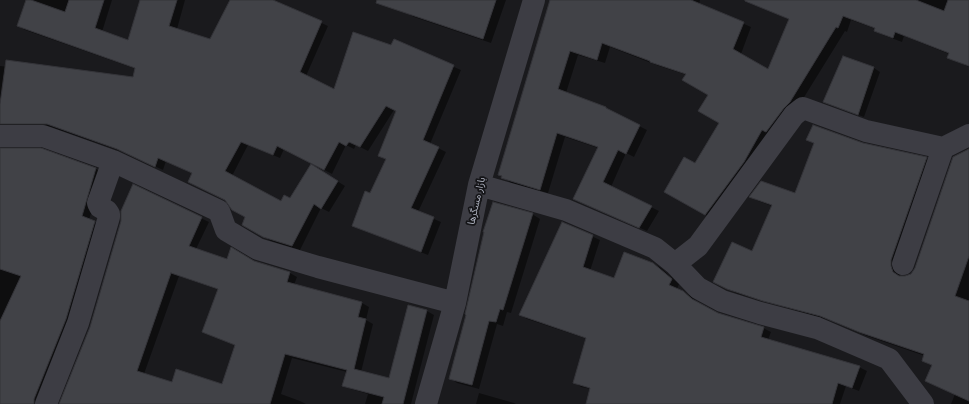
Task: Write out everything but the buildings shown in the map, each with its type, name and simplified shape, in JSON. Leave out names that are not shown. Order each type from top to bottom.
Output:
[{"type":"street","name":"بازار مسگرها","points":[[426,404],[455,303],[479,186],[534,0]]},
{"type":"street","points":[[675,264],[698,246],[794,115],[803,108],[866,131],[943,148],[969,135]]},
{"type":"street","points":[[0,136],[43,136],[114,161],[220,211],[226,230],[258,249],[318,267],[455,303]]},
{"type":"street","points":[[903,264],[943,148]]},
{"type":"street","points":[[46,404],[78,323],[109,217],[108,211],[100,207],[98,203],[114,161]]},
{"type":"street","points":[[479,186],[566,210],[655,248],[675,264],[698,288],[722,301],[760,313],[818,328],[889,359],[923,404]]}]
